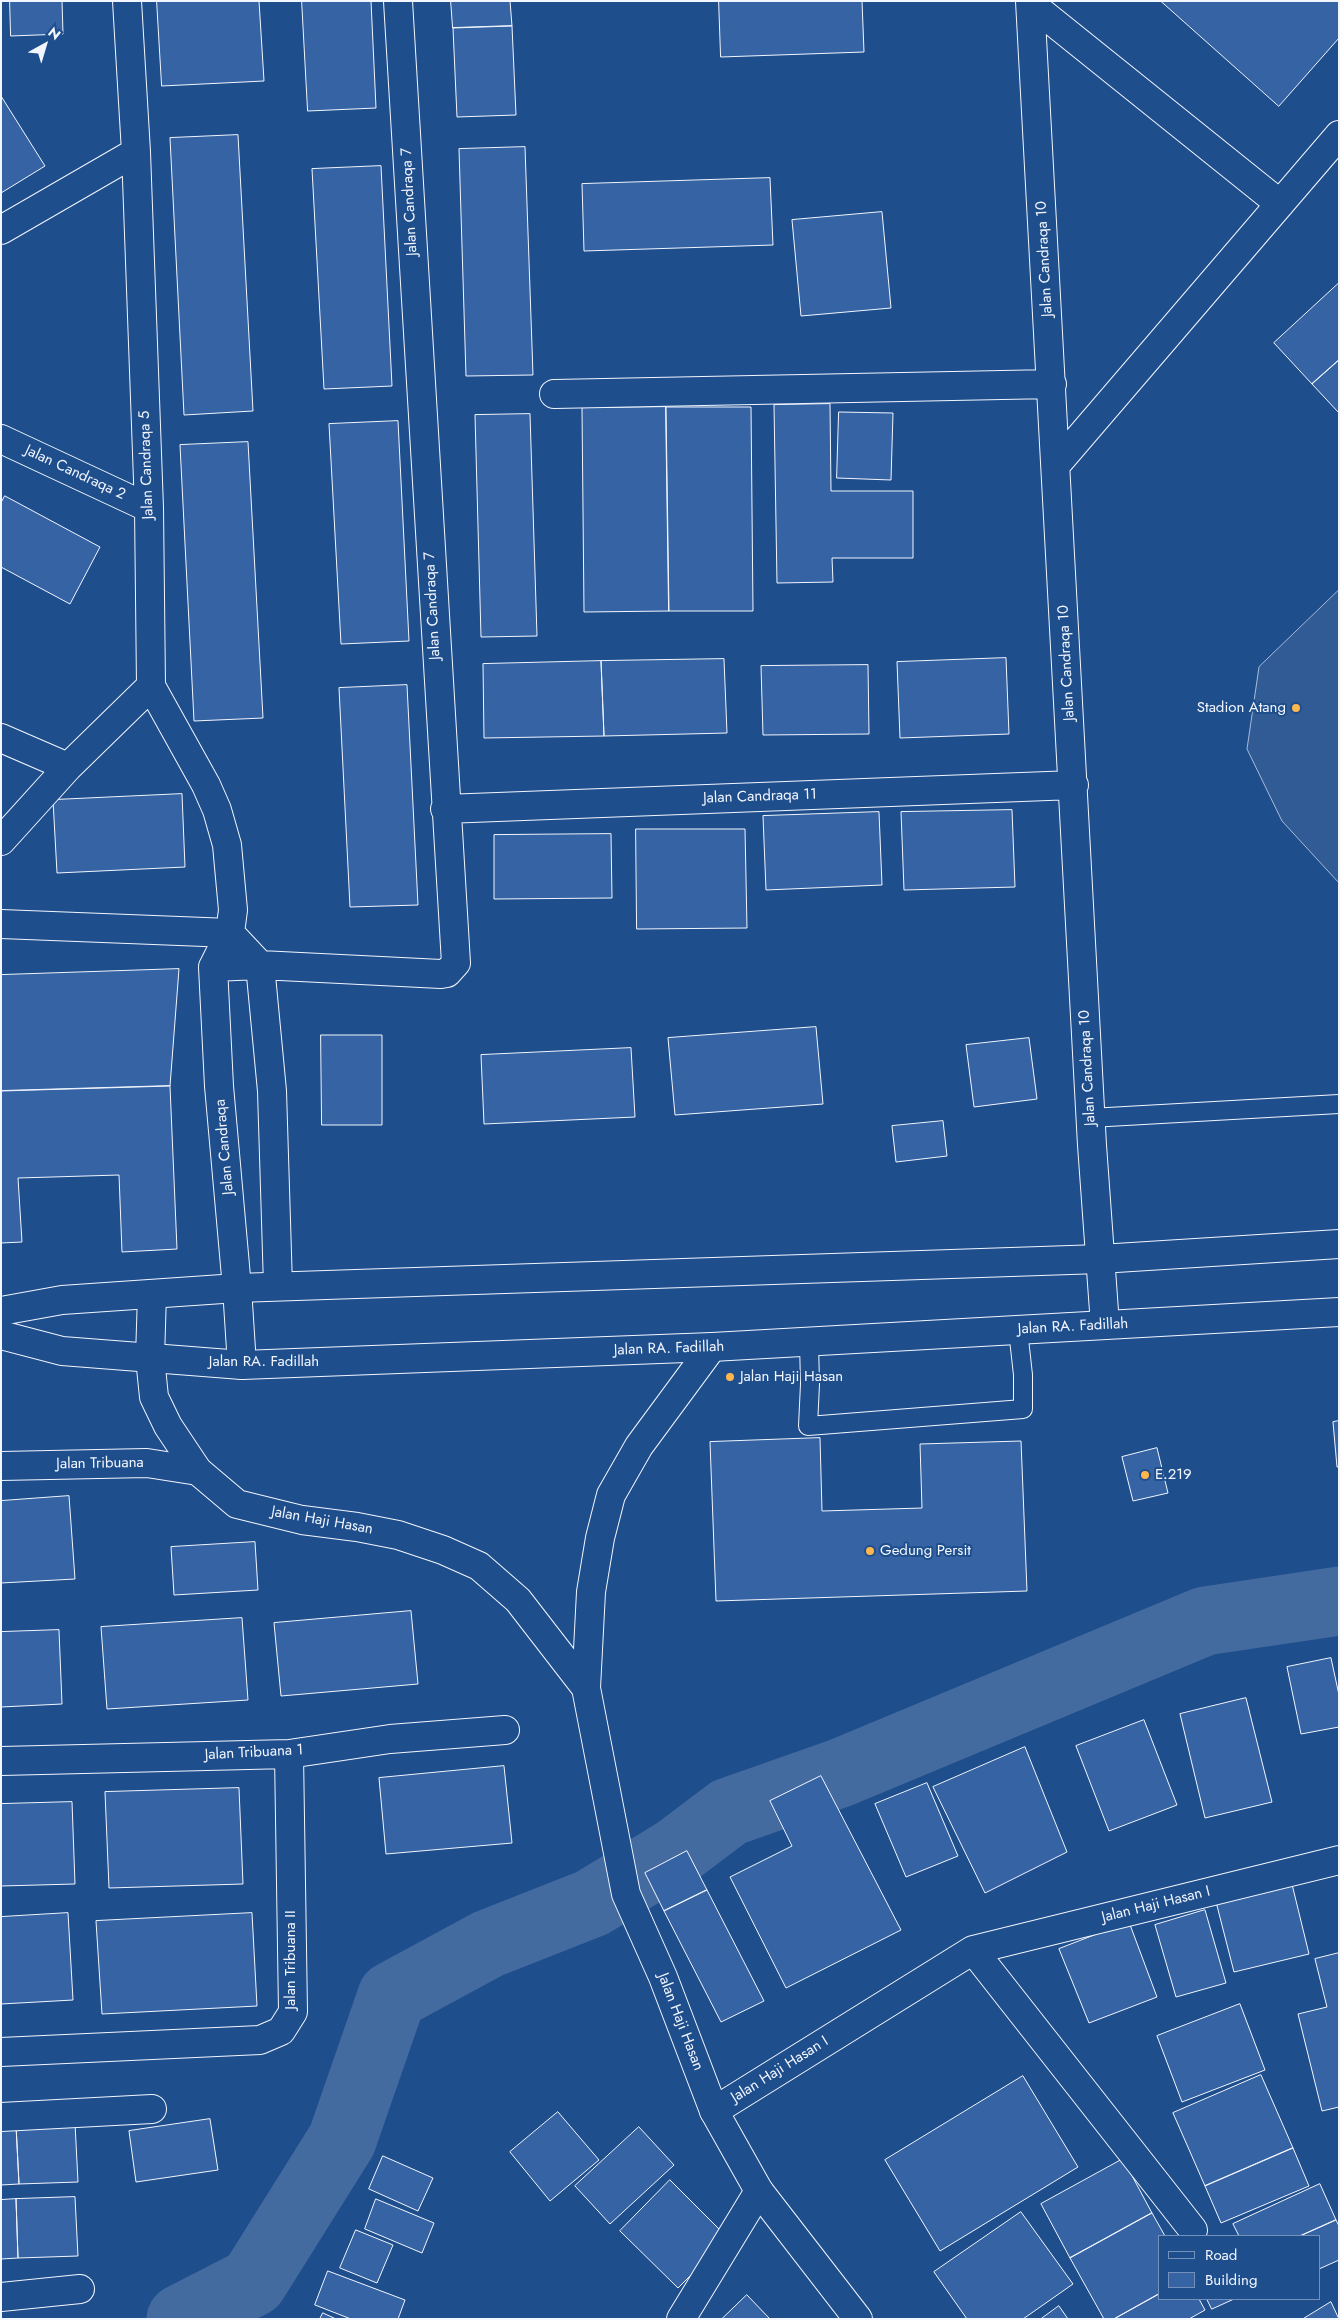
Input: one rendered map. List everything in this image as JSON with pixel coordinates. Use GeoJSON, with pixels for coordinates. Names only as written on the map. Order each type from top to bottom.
{"type":"FeatureCollection","features":[{"type":"Feature","properties":{"kind":"street","name":"Jalan Candraqa 5"},"geometry":{"type":"LineString","coordinates":[[127,1],[136,152],[149,508],[151,686],[180,735],[217,810],[227,845],[232,922]]}},
{"type":"Feature","properties":{"kind":"street","name":"Jalan Candraqa 7"},"geometry":{"type":"LineString","coordinates":[[213,967],[260,965],[441,974],[450,971],[456,963],[456,940],[445,809],[398,1]]}},
{"type":"Feature","properties":{"kind":"street"},"geometry":{"type":"LineString","coordinates":[[1031,3],[1280,204]]}},
{"type":"Feature","properties":{"kind":"street","name":"Jalan Candraqa 10"},"geometry":{"type":"LineString","coordinates":[[1031,3],[1074,785],[1090,1118],[1105,1325]]}},
{"type":"Feature","properties":{"kind":"street"},"geometry":{"type":"LineString","coordinates":[[1056,465],[1339,135]]}},
{"type":"Feature","properties":{"kind":"street"},"geometry":{"type":"LineString","coordinates":[[1,230],[136,152]]}},
{"type":"Feature","properties":{"kind":"street"},"geometry":{"type":"LineString","coordinates":[[554,394],[1052,384]]}},
{"type":"Feature","properties":{"kind":"street","name":"Jalan Candraqa 2"},"geometry":{"type":"LineString","coordinates":[[1,439],[149,508]]}},
{"type":"Feature","properties":{"kind":"street"},"geometry":{"type":"LineString","coordinates":[[1,840],[68,767],[151,686]]}},
{"type":"Feature","properties":{"kind":"street"},"geometry":{"type":"LineString","coordinates":[[1,738],[68,767]]}},
{"type":"Feature","properties":{"kind":"street","name":"Jalan Candraqa 11"},"geometry":{"type":"LineString","coordinates":[[445,809],[1074,785]]}},
{"type":"Feature","properties":{"kind":"street"},"geometry":{"type":"LineString","coordinates":[[1,924],[232,922],[260,965],[272,1091],[278,1286]]}},
{"type":"Feature","properties":{"kind":"street","name":"Jalan Candraqa"},"geometry":{"type":"LineString","coordinates":[[232,922],[213,967],[219,1086],[238,1288],[242,1365]]}},
{"type":"Feature","properties":{"kind":"street"},"geometry":{"type":"LineString","coordinates":[[1,1312],[62,1300],[238,1288],[1100,1259],[1339,1244]]}},
{"type":"Feature","properties":{"kind":"street","name":"Jalan Haji Hasan"},"geometry":{"type":"LineString","coordinates":[[152,1294],[150,1358],[154,1397],[168,1426],[198,1471],[237,1504],[302,1520],[357,1526],[398,1535],[443,1550],[479,1566],[518,1600],[586,1688]]}},
{"type":"Feature","properties":{"kind":"street","name":"Jalan RA. Fadillah"},"geometry":{"type":"LineString","coordinates":[[1,1335],[62,1351],[242,1365],[712,1347],[1339,1312]]}},
{"type":"Feature","properties":{"kind":"street","name":"Jalan Haji Hasan"},"geometry":{"type":"LineString","coordinates":[[712,1347],[639,1446],[612,1495],[600,1538],[591,1592],[586,1688],[616,1852],[626,1894],[663,1977],[714,2111],[759,2191],[858,2319]]}},
{"type":"Feature","properties":{"kind":"street","name":"Jalan Tribuana"},"geometry":{"type":"LineString","coordinates":[[1,1466],[147,1463],[198,1471]]}},
{"type":"Feature","properties":{"kind":"street","name":"Jalan Tribuana 1"},"geometry":{"type":"LineString","coordinates":[[1,1761],[289,1754],[390,1739],[505,1730]]}},
{"type":"Feature","properties":{"kind":"street","name":"Jalan Tribuana II"},"geometry":{"type":"LineString","coordinates":[[1,2052],[260,2040],[281,2031],[293,2012],[289,1754]]}},
{"type":"Feature","properties":{"kind":"street","name":"Jalan Haji Hasan I"},"geometry":{"type":"LineString","coordinates":[[714,2111],[973,1950],[1339,1860]]}},
{"type":"Feature","properties":{"kind":"street"},"geometry":{"type":"LineString","coordinates":[[973,1950],[1193,2230]]}},
{"type":"Feature","properties":{"kind":"street"},"geometry":{"type":"LineString","coordinates":[[1,2117],[152,2108]]}},
{"type":"Feature","properties":{"kind":"street"},"geometry":{"type":"LineString","coordinates":[[681,2319],[759,2191]]}},
{"type":"Feature","properties":{"kind":"street"},"geometry":{"type":"LineString","coordinates":[[1,2297],[80,2290]]}},
{"type":"Feature","properties":{"kind":"lane"},"geometry":{"type":"LineString","coordinates":[[1090,1118],[1339,1104]]}},
{"type":"Feature","properties":{"kind":"lane"},"geometry":{"type":"LineString","coordinates":[[809,1342],[808,1426],[1023,1409],[1023,1375],[1018,1330]]}},
{"type":"Feature","properties":{"kind":"shaded area","name":"Stadion Atang"},"geometry":{"type":"Polygon","coordinates":[[[1339,590],[1339,883],[1282,821],[1247,749],[1259,667],[1339,590]]]}},
{"type":"Feature","properties":{"kind":"building"},"geometry":{"type":"Polygon","coordinates":[[[10,1],[62,1],[63,34],[11,36],[10,1]]]}},
{"type":"Feature","properties":{"kind":"building"},"geometry":{"type":"Polygon","coordinates":[[[157,1],[259,1],[264,81],[162,86],[157,1]]]}},
{"type":"Feature","properties":{"kind":"building"},"geometry":{"type":"Polygon","coordinates":[[[302,1],[371,1],[376,108],[308,111],[302,1]]]}},
{"type":"Feature","properties":{"kind":"building"},"geometry":{"type":"Polygon","coordinates":[[[451,1],[510,1],[512,26],[453,28],[451,1]]]}},
{"type":"Feature","properties":{"kind":"building"},"geometry":{"type":"Polygon","coordinates":[[[719,1],[862,1],[864,52],[721,57],[719,1]]]}},
{"type":"Feature","properties":{"kind":"building"},"geometry":{"type":"Polygon","coordinates":[[[1161,1],[1339,1],[1339,38],[1279,106],[1161,1]]]}},
{"type":"Feature","properties":{"kind":"building"},"geometry":{"type":"Polygon","coordinates":[[[512,26],[516,115],[457,117],[453,28],[512,26]]]}},
{"type":"Feature","properties":{"kind":"building"},"geometry":{"type":"Polygon","coordinates":[[[1,96],[45,166],[1,193],[1,96]]]}},
{"type":"Feature","properties":{"kind":"building"},"geometry":{"type":"Polygon","coordinates":[[[238,135],[253,411],[184,415],[170,138],[238,135]]]}},
{"type":"Feature","properties":{"kind":"building"},"geometry":{"type":"Polygon","coordinates":[[[525,147],[533,375],[466,376],[459,149],[525,147]]]}},
{"type":"Feature","properties":{"kind":"building"},"geometry":{"type":"Polygon","coordinates":[[[381,166],[392,386],[324,389],[312,169],[381,166]]]}},
{"type":"Feature","properties":{"kind":"building"},"geometry":{"type":"Polygon","coordinates":[[[770,178],[773,245],[584,251],[582,184],[770,178]]]}},
{"type":"Feature","properties":{"kind":"building"},"geometry":{"type":"Polygon","coordinates":[[[882,212],[891,308],[801,316],[792,220],[882,212]]]}},
{"type":"Feature","properties":{"kind":"building"},"geometry":{"type":"Polygon","coordinates":[[[1339,283],[1339,360],[1312,384],[1274,343],[1339,283]]]}},
{"type":"Feature","properties":{"kind":"building"},"geometry":{"type":"Polygon","coordinates":[[[1339,360],[1339,413],[1312,384],[1339,360]]]}},
{"type":"Feature","properties":{"kind":"building"},"geometry":{"type":"Polygon","coordinates":[[[830,404],[831,491],[913,491],[913,558],[832,558],[833,582],[777,583],[774,405],[830,404]]]}},
{"type":"Feature","properties":{"kind":"building"},"geometry":{"type":"Polygon","coordinates":[[[666,407],[669,611],[584,612],[582,408],[666,407]]]}},
{"type":"Feature","properties":{"kind":"building"},"geometry":{"type":"Polygon","coordinates":[[[666,407],[751,407],[753,611],[669,611],[666,407]]]}},
{"type":"Feature","properties":{"kind":"building"},"geometry":{"type":"Polygon","coordinates":[[[839,412],[893,413],[891,480],[837,478],[839,412]]]}},
{"type":"Feature","properties":{"kind":"building"},"geometry":{"type":"Polygon","coordinates":[[[530,414],[537,636],[481,637],[475,415],[530,414]]]}},
{"type":"Feature","properties":{"kind":"building"},"geometry":{"type":"Polygon","coordinates":[[[398,421],[409,641],[341,644],[329,424],[398,421]]]}},
{"type":"Feature","properties":{"kind":"building"},"geometry":{"type":"Polygon","coordinates":[[[248,442],[263,718],[194,721],[180,445],[248,442]]]}},
{"type":"Feature","properties":{"kind":"building"},"geometry":{"type":"Polygon","coordinates":[[[5,496],[100,547],[70,604],[1,567],[1,503],[5,496]]]}},
{"type":"Feature","properties":{"kind":"building"},"geometry":{"type":"Polygon","coordinates":[[[1006,658],[1009,734],[900,738],[897,662],[1006,658]]]}},
{"type":"Feature","properties":{"kind":"building"},"geometry":{"type":"Polygon","coordinates":[[[724,659],[727,733],[604,736],[601,661],[724,659]]]}},
{"type":"Feature","properties":{"kind":"building"},"geometry":{"type":"Polygon","coordinates":[[[601,661],[604,736],[484,738],[483,664],[601,661]]]}},
{"type":"Feature","properties":{"kind":"building"},"geometry":{"type":"Polygon","coordinates":[[[868,665],[869,734],[763,735],[761,666],[868,665]]]}},
{"type":"Feature","properties":{"kind":"building"},"geometry":{"type":"Polygon","coordinates":[[[407,685],[418,905],[350,907],[339,688],[407,685]]]}},
{"type":"Feature","properties":{"kind":"building"},"geometry":{"type":"Polygon","coordinates":[[[182,794],[185,867],[57,873],[53,800],[182,794]]]}},
{"type":"Feature","properties":{"kind":"building"},"geometry":{"type":"Polygon","coordinates":[[[1012,810],[1015,887],[904,890],[901,812],[1012,810]]]}},
{"type":"Feature","properties":{"kind":"building"},"geometry":{"type":"Polygon","coordinates":[[[879,812],[882,885],[766,890],[763,816],[879,812]]]}},
{"type":"Feature","properties":{"kind":"building"},"geometry":{"type":"Polygon","coordinates":[[[636,829],[745,829],[747,928],[637,929],[636,829]]]}},
{"type":"Feature","properties":{"kind":"building"},"geometry":{"type":"Polygon","coordinates":[[[611,834],[612,898],[494,899],[494,835],[611,834]]]}},
{"type":"Feature","properties":{"kind":"building"},"geometry":{"type":"Polygon","coordinates":[[[179,969],[170,1086],[1,1091],[1,975],[179,969]]]}},
{"type":"Feature","properties":{"kind":"building"},"geometry":{"type":"Polygon","coordinates":[[[816,1027],[823,1104],[675,1115],[668,1038],[816,1027]]]}},
{"type":"Feature","properties":{"kind":"building"},"geometry":{"type":"Polygon","coordinates":[[[321,1035],[382,1035],[382,1125],[322,1125],[321,1035]]]}},
{"type":"Feature","properties":{"kind":"building"},"geometry":{"type":"Polygon","coordinates":[[[1029,1038],[1037,1099],[974,1107],[966,1045],[1029,1038]]]}},
{"type":"Feature","properties":{"kind":"building"},"geometry":{"type":"Polygon","coordinates":[[[631,1048],[635,1117],[484,1124],[481,1055],[631,1048]]]}},
{"type":"Feature","properties":{"kind":"building"},"geometry":{"type":"Polygon","coordinates":[[[170,1086],[177,1249],[122,1252],[119,1175],[18,1178],[22,1242],[1,1243],[1,1091],[170,1086]]]}},
{"type":"Feature","properties":{"kind":"building"},"geometry":{"type":"Polygon","coordinates":[[[943,1121],[947,1156],[896,1162],[892,1126],[943,1121]]]}},
{"type":"Feature","properties":{"kind":"building"},"geometry":{"type":"Polygon","coordinates":[[[1339,1421],[1339,1467],[1337,1467],[1333,1422],[1339,1421]]]}},
{"type":"Feature","properties":{"kind":"building","name":"Gedung Persit"},"geometry":{"type":"Polygon","coordinates":[[[820,1438],[822,1511],[922,1508],[920,1444],[1021,1441],[1027,1591],[716,1601],[710,1442],[820,1438]]]}},
{"type":"Feature","properties":{"kind":"building","name":"E.219"},"geometry":{"type":"Polygon","coordinates":[[[1157,1448],[1168,1493],[1133,1501],[1122,1457],[1157,1448]]]}},
{"type":"Feature","properties":{"kind":"building"},"geometry":{"type":"Polygon","coordinates":[[[69,1496],[75,1579],[1,1583],[1,1501],[69,1496]]]}},
{"type":"Feature","properties":{"kind":"building"},"geometry":{"type":"Polygon","coordinates":[[[255,1542],[258,1590],[174,1595],[171,1547],[255,1542]]]}},
{"type":"Feature","properties":{"kind":"building"},"geometry":{"type":"Polygon","coordinates":[[[411,1611],[418,1684],[281,1696],[274,1623],[411,1611]]]}},
{"type":"Feature","properties":{"kind":"building"},"geometry":{"type":"Polygon","coordinates":[[[242,1618],[248,1700],[107,1709],[101,1627],[242,1618]]]}},
{"type":"Feature","properties":{"kind":"building"},"geometry":{"type":"Polygon","coordinates":[[[59,1630],[62,1704],[1,1707],[1,1632],[59,1630]]]}},
{"type":"Feature","properties":{"kind":"building"},"geometry":{"type":"Polygon","coordinates":[[[1331,1658],[1339,1695],[1339,1727],[1301,1734],[1287,1667],[1331,1658]]]}},
{"type":"Feature","properties":{"kind":"building"},"geometry":{"type":"Polygon","coordinates":[[[1246,1698],[1272,1802],[1205,1818],[1180,1714],[1246,1698]]]}},
{"type":"Feature","properties":{"kind":"building"},"geometry":{"type":"Polygon","coordinates":[[[1144,1720],[1177,1805],[1109,1831],[1076,1746],[1144,1720]]]}},
{"type":"Feature","properties":{"kind":"building"},"geometry":{"type":"Polygon","coordinates":[[[1025,1747],[1067,1852],[985,1893],[933,1787],[1025,1747]]]}},
{"type":"Feature","properties":{"kind":"building"},"geometry":{"type":"Polygon","coordinates":[[[504,1766],[512,1843],[386,1854],[379,1778],[504,1766]]]}},
{"type":"Feature","properties":{"kind":"building"},"geometry":{"type":"Polygon","coordinates":[[[821,1776],[901,1930],[786,1988],[730,1877],[792,1846],[770,1801],[821,1776]]]}},
{"type":"Feature","properties":{"kind":"building"},"geometry":{"type":"Polygon","coordinates":[[[927,1783],[958,1856],[906,1877],[875,1804],[927,1783]]]}},
{"type":"Feature","properties":{"kind":"building"},"geometry":{"type":"Polygon","coordinates":[[[239,1788],[243,1884],[109,1888],[105,1792],[239,1788]]]}},
{"type":"Feature","properties":{"kind":"building"},"geometry":{"type":"Polygon","coordinates":[[[72,1802],[75,1884],[1,1886],[1,1804],[72,1802]]]}},
{"type":"Feature","properties":{"kind":"building"},"geometry":{"type":"Polygon","coordinates":[[[687,1851],[707,1890],[664,1911],[645,1873],[687,1851]]]}},
{"type":"Feature","properties":{"kind":"building"},"geometry":{"type":"Polygon","coordinates":[[[1290,1876],[1309,1954],[1234,1972],[1214,1894],[1290,1876]]]}},
{"type":"Feature","properties":{"kind":"building"},"geometry":{"type":"Polygon","coordinates":[[[707,1890],[764,2001],[721,2022],[664,1911],[707,1890]]]}},
{"type":"Feature","properties":{"kind":"building"},"geometry":{"type":"Polygon","coordinates":[[[1205,1910],[1226,1983],[1176,1997],[1155,1925],[1205,1910]]]}},
{"type":"Feature","properties":{"kind":"building"},"geometry":{"type":"Polygon","coordinates":[[[68,1913],[73,2000],[1,2004],[1,1917],[68,1913]]]}},
{"type":"Feature","properties":{"kind":"building"},"geometry":{"type":"Polygon","coordinates":[[[252,1913],[257,2006],[102,2014],[96,1921],[252,1913]]]}},
{"type":"Feature","properties":{"kind":"building"},"geometry":{"type":"Polygon","coordinates":[[[1129,1922],[1157,1997],[1089,2023],[1059,1949],[1129,1922]]]}},
{"type":"Feature","properties":{"kind":"building"},"geometry":{"type":"Polygon","coordinates":[[[1339,1953],[1339,2107],[1322,2111],[1298,2014],[1327,2007],[1315,1959],[1339,1953]]]}},
{"type":"Feature","properties":{"kind":"building"},"geometry":{"type":"Polygon","coordinates":[[[1240,2004],[1265,2070],[1182,2102],[1157,2036],[1240,2004]]]}},
{"type":"Feature","properties":{"kind":"building"},"geometry":{"type":"Polygon","coordinates":[[[1261,2075],[1293,2148],[1205,2186],[1173,2113],[1261,2075]]]}},
{"type":"Feature","properties":{"kind":"building"},"geometry":{"type":"Polygon","coordinates":[[[1023,2076],[1078,2167],[940,2251],[885,2160],[1023,2076]]]}},
{"type":"Feature","properties":{"kind":"building"},"geometry":{"type":"Polygon","coordinates":[[[558,2112],[599,2160],[550,2201],[510,2152],[558,2112]]]}},
{"type":"Feature","properties":{"kind":"building"},"geometry":{"type":"Polygon","coordinates":[[[210,2119],[218,2170],[136,2182],[129,2131],[210,2119]]]}},
{"type":"Feature","properties":{"kind":"building"},"geometry":{"type":"Polygon","coordinates":[[[75,2123],[78,2182],[19,2184],[16,2125],[75,2123]]]}},
{"type":"Feature","properties":{"kind":"building"},"geometry":{"type":"Polygon","coordinates":[[[16,2125],[19,2184],[1,2185],[1,2126],[16,2125]]]}},
{"type":"Feature","properties":{"kind":"building"},"geometry":{"type":"Polygon","coordinates":[[[639,2127],[674,2165],[610,2224],[575,2186],[639,2127]]]}},
{"type":"Feature","properties":{"kind":"building"},"geometry":{"type":"Polygon","coordinates":[[[1293,2148],[1309,2186],[1221,2223],[1205,2186],[1293,2148]]]}},
{"type":"Feature","properties":{"kind":"building"},"geometry":{"type":"Polygon","coordinates":[[[383,2156],[433,2178],[418,2211],[369,2189],[383,2156]]]}},
{"type":"Feature","properties":{"kind":"building"},"geometry":{"type":"Polygon","coordinates":[[[1123,2159],[1152,2213],[1070,2258],[1041,2204],[1123,2159]]]}},
{"type":"Feature","properties":{"kind":"building"},"geometry":{"type":"Polygon","coordinates":[[[670,2180],[728,2238],[678,2288],[620,2231],[670,2180]]]}},
{"type":"Feature","properties":{"kind":"building"},"geometry":{"type":"Polygon","coordinates":[[[1320,2184],[1336,2220],[1302,2235],[1238,2235],[1233,2224],[1320,2184]]]}},
{"type":"Feature","properties":{"kind":"building"},"geometry":{"type":"Polygon","coordinates":[[[75,2197],[78,2256],[18,2258],[16,2199],[75,2197]]]}},
{"type":"Feature","properties":{"kind":"building"},"geometry":{"type":"Polygon","coordinates":[[[16,2199],[18,2258],[1,2259],[1,2200],[16,2199]]]}},
{"type":"Feature","properties":{"kind":"building"},"geometry":{"type":"Polygon","coordinates":[[[376,2199],[434,2223],[422,2253],[365,2229],[376,2199]]]}},
{"type":"Feature","properties":{"kind":"building"},"geometry":{"type":"Polygon","coordinates":[[[1021,2212],[1073,2284],[1023,2319],[967,2319],[934,2272],[1021,2212]]]}},
{"type":"Feature","properties":{"kind":"building"},"geometry":{"type":"Polygon","coordinates":[[[1152,2213],[1164,2235],[1158,2235],[1158,2295],[1114,2319],[1104,2319],[1070,2258],[1152,2213]]]}},
{"type":"Feature","properties":{"kind":"building"},"geometry":{"type":"Polygon","coordinates":[[[1336,2220],[1339,2226],[1339,2260],[1320,2269],[1320,2235],[1302,2235],[1336,2220]]]}},
{"type":"Feature","properties":{"kind":"building"},"geometry":{"type":"Polygon","coordinates":[[[356,2230],[393,2245],[377,2283],[340,2268],[356,2230]]]}},
{"type":"Feature","properties":{"kind":"building"},"geometry":{"type":"Polygon","coordinates":[[[328,2271],[405,2300],[398,2319],[351,2319],[315,2305],[328,2271]]]}},
{"type":"Feature","properties":{"kind":"building"},"geometry":{"type":"Polygon","coordinates":[[[747,2295],[770,2319],[722,2319],[747,2295]]]}},
{"type":"Feature","properties":{"kind":"building"},"geometry":{"type":"Polygon","coordinates":[[[1158,2295],[1158,2300],[1200,2300],[1205,2310],[1189,2319],[1114,2319],[1158,2295]]]}},
{"type":"Feature","properties":{"kind":"building"},"geometry":{"type":"Polygon","coordinates":[[[1208,2300],[1232,2300],[1212,2309],[1208,2300]]]}},
{"type":"Feature","properties":{"kind":"building"},"geometry":{"type":"Polygon","coordinates":[[[1331,2302],[1339,2319],[1303,2319],[1331,2302]]]}},
{"type":"Feature","properties":{"kind":"building"},"geometry":{"type":"Polygon","coordinates":[[[1059,2306],[1068,2319],[1041,2319],[1059,2306]]]}},
{"type":"Feature","properties":{"kind":"building"},"geometry":{"type":"Polygon","coordinates":[[[323,2313],[336,2319],[320,2319],[323,2313]]]}},
{"type":"Feature","properties":{"kind":"waterway"},"geometry":{"type":"LineString","coordinates":[[181,2319],[253,2282],[342,2140],[392,1996],[488,1944],[592,1903],[676,1852],[729,1812],[840,1773],[1205,1621],[1339,1601]]}},
{"type":"Feature","properties":{"kind":"place","name":"Stadion Atang"},"geometry":{"type":"Point","coordinates":[1296,708]}},
{"type":"Feature","properties":{"kind":"place","name":"Jalan Haji Hasan"},"geometry":{"type":"Point","coordinates":[730,1377]}},
{"type":"Feature","properties":{"kind":"place","name":"E.219"},"geometry":{"type":"Point","coordinates":[1145,1475]}},
{"type":"Feature","properties":{"kind":"place","name":"Gedung Persit"},"geometry":{"type":"Point","coordinates":[870,1551]}}]}
